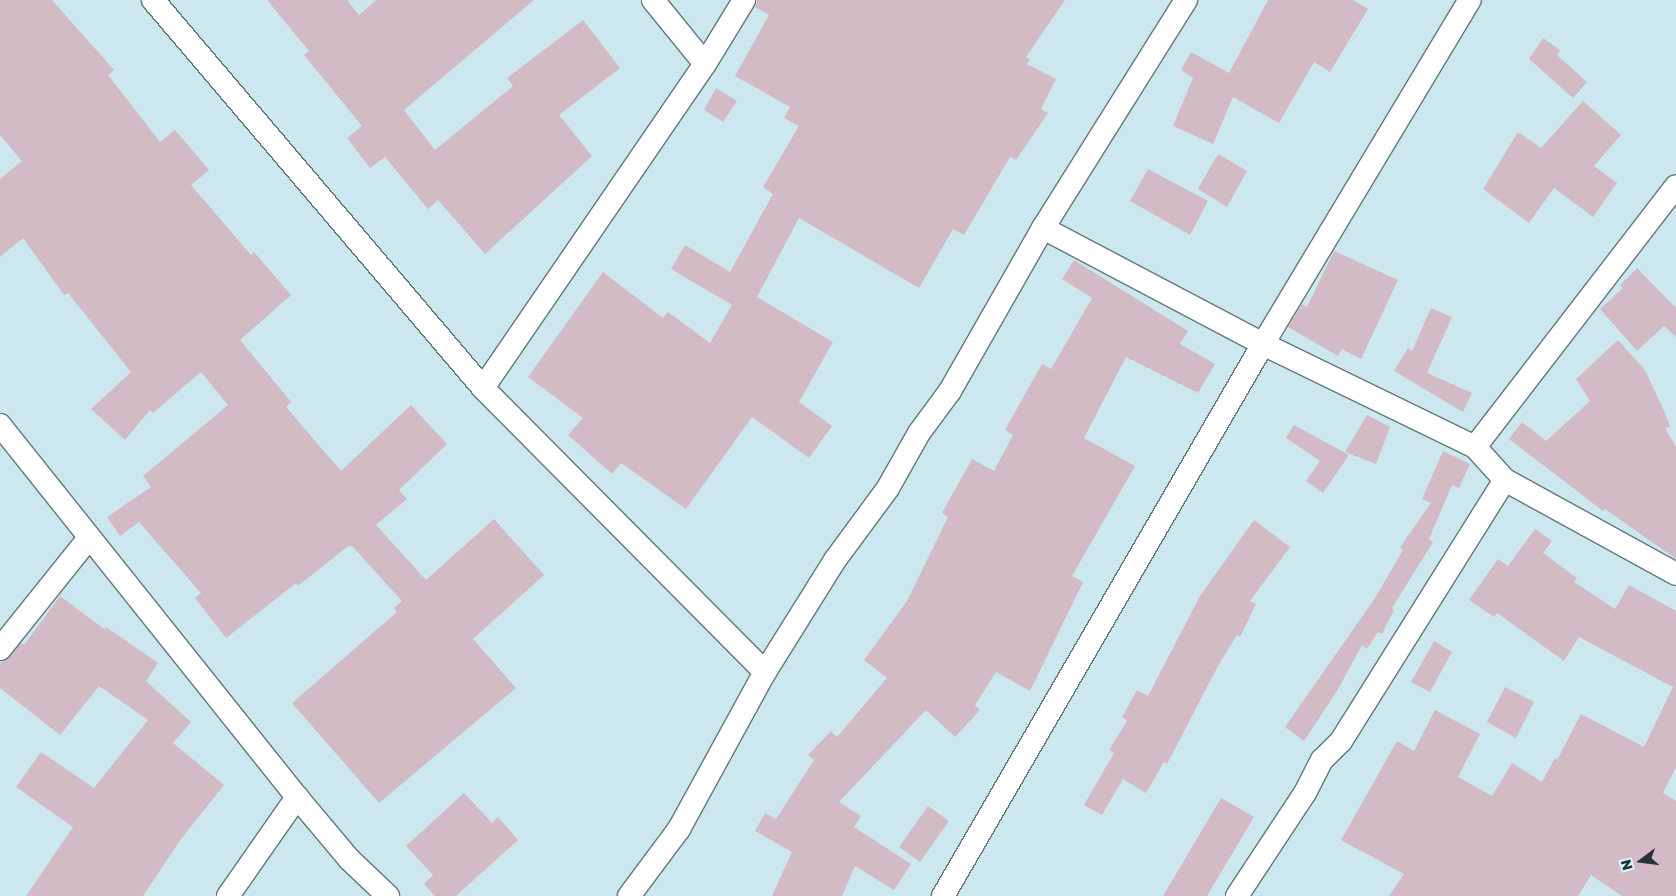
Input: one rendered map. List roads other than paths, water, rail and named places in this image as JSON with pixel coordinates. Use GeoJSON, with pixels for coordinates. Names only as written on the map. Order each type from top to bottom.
{"type":"FeatureCollection","features":[{"type":"Feature","properties":{"kind":"street"},"geometry":{"type":"LineString","coordinates":[[153,0],[484,388],[766,672]]}},
{"type":"Feature","properties":{"kind":"street"},"geometry":{"type":"LineString","coordinates":[[653,0],[706,64]]}},
{"type":"Feature","properties":{"kind":"street"},"geometry":{"type":"LineString","coordinates":[[484,388],[706,64],[744,0]]}},
{"type":"Feature","properties":{"kind":"street"},"geometry":{"type":"LineString","coordinates":[[629,896],[679,829],[766,672],[835,560],[888,488],[919,433],[950,391],[1043,228],[1186,0]]}},
{"type":"Feature","properties":{"kind":"street"},"geometry":{"type":"LineString","coordinates":[[943,896],[1263,344],[1470,0]]}},
{"type":"Feature","properties":{"kind":"street"},"geometry":{"type":"LineString","coordinates":[[1475,448],[1676,186]]}},
{"type":"Feature","properties":{"kind":"street"},"geometry":{"type":"LineString","coordinates":[[1043,228],[1263,344],[1475,448],[1505,480],[1676,574]]}},
{"type":"Feature","properties":{"kind":"street"},"geometry":{"type":"LineString","coordinates":[[0,425],[297,796],[349,858],[388,896]]}},
{"type":"Feature","properties":{"kind":"street"},"geometry":{"type":"LineString","coordinates":[[1237,896],[1305,793],[1322,760],[1341,741],[1505,480]]}},
{"type":"Feature","properties":{"kind":"street"},"geometry":{"type":"LineString","coordinates":[[0,649],[90,538]]}},
{"type":"Feature","properties":{"kind":"street"},"geometry":{"type":"LineString","coordinates":[[228,896],[297,796]]}}]}
